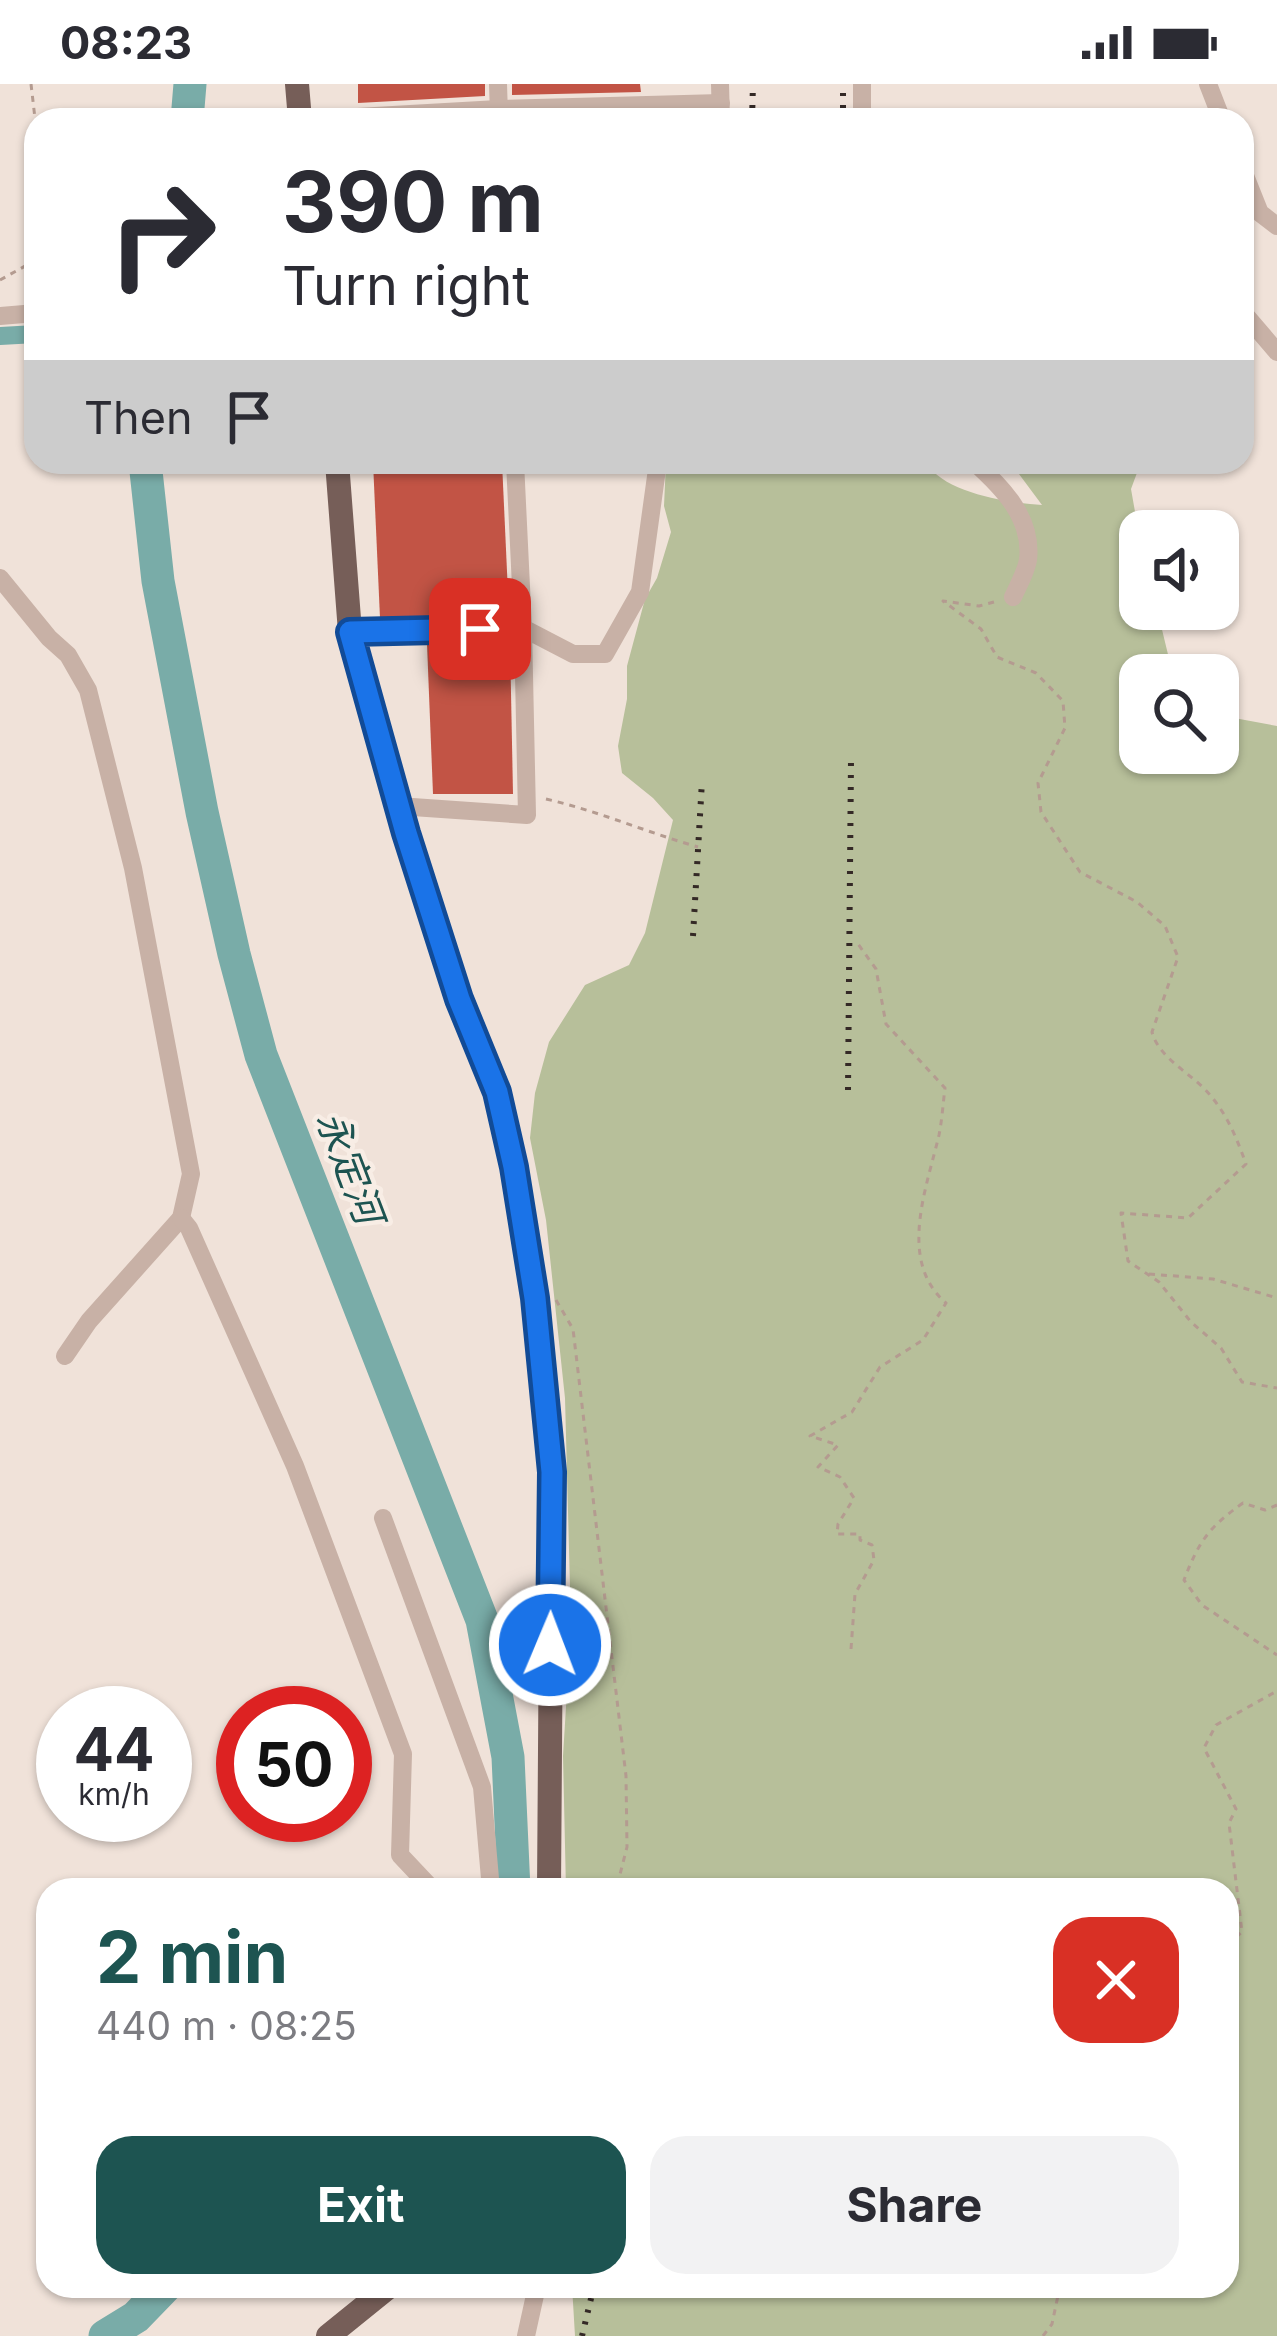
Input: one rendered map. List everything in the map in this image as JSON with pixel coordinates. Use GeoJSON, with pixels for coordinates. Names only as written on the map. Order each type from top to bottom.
{"type":"FeatureCollection","features":[{"type":"Feature","properties":{"kind":"main road"},"geometry":{"type":"LineString","coordinates":[[338,474],[350,632],[459,999],[497,1092],[535,1298],[552,1472],[549,1878]]}},
{"type":"Feature","properties":{"kind":"main road"},"geometry":{"type":"LineString","coordinates":[[328,2336],[375,2298]]}},
{"type":"Feature","properties":{"kind":"street"},"geometry":{"type":"LineString","coordinates":[[610,108],[721,102]]}},
{"type":"Feature","properties":{"kind":"street"},"geometry":{"type":"LineString","coordinates":[[1254,198],[1260,213],[1277,226]]}},
{"type":"Feature","properties":{"kind":"street"},"geometry":{"type":"LineString","coordinates":[[1254,325],[1277,352]]}},
{"type":"Feature","properties":{"kind":"street"},"geometry":{"type":"LineString","coordinates":[[398,806],[527,815],[516,474]]}},
{"type":"Feature","properties":{"kind":"street"},"geometry":{"type":"LineString","coordinates":[[350,632],[523,628],[572,654],[605,654],[640,592],[656,474]]}},
{"type":"Feature","properties":{"kind":"street"},"geometry":{"type":"LineString","coordinates":[[987,474],[1019,513],[1028,560],[1013,597]]}},
{"type":"Feature","properties":{"kind":"street"},"geometry":{"type":"LineString","coordinates":[[0,578],[68,656],[88,690],[133,868],[191,1174],[181,1218],[88,1321],[65,1356]]}},
{"type":"Feature","properties":{"kind":"street"},"geometry":{"type":"LineString","coordinates":[[181,1218],[295,1466],[404,1754],[400,1856],[421,1878]]}},
{"type":"Feature","properties":{"kind":"street"},"geometry":{"type":"LineString","coordinates":[[383,1517],[482,1787],[490,1878]]}},
{"type":"Feature","properties":{"kind":"street"},"geometry":{"type":"LineString","coordinates":[[526,2336],[534,2298]]}},
{"type":"Feature","properties":{"kind":"path"},"geometry":{"type":"LineString","coordinates":[[1013,597],[979,606],[943,601],[981,629],[997,657],[1036,673],[1063,700],[1065,728],[1038,783],[1041,812],[1079,872],[1137,902],[1165,926],[1178,957],[1152,1032],[1155,1045],[1210,1094],[1233,1129],[1246,1164],[1188,1218],[1121,1213],[1128,1261],[1148,1274],[1221,1348],[1242,1382],[1277,1388]]}},
{"type":"Feature","properties":{"kind":"path"},"geometry":{"type":"LineString","coordinates":[[527,794],[601,811],[644,831],[698,847]]}},
{"type":"Feature","properties":{"kind":"path"},"geometry":{"type":"LineString","coordinates":[[850,1649],[855,1594],[874,1560],[872,1545],[860,1540],[860,1534],[837,1534],[854,1498],[840,1477],[818,1467],[838,1445],[810,1436],[852,1412],[880,1367],[923,1340],[946,1303],[929,1289],[920,1238],[920,1204],[940,1133],[945,1088],[886,1024],[876,969],[858,944]]}},
{"type":"Feature","properties":{"kind":"path"},"geometry":{"type":"LineString","coordinates":[[1148,1274],[1213,1279],[1277,1298]]}},
{"type":"Feature","properties":{"kind":"path"},"geometry":{"type":"LineString","coordinates":[[554,1296],[573,1329],[587,1467],[600,1534],[626,1776],[627,1847],[619,1878]]}},
{"type":"Feature","properties":{"kind":"path"},"geometry":{"type":"LineString","coordinates":[[1277,1505],[1265,1510],[1243,1502],[1219,1520],[1198,1543],[1184,1580],[1202,1605],[1277,1655]]}},
{"type":"Feature","properties":{"kind":"path"},"geometry":{"type":"LineString","coordinates":[[1235,1878],[1228,1823],[1236,1809],[1204,1748],[1216,1725],[1277,1691]]}},
{"type":"Feature","properties":{"kind":"path"},"geometry":{"type":"LineString","coordinates":[[1043,2336],[1052,2324],[1057,2298]]}},
{"type":"Feature","properties":{"kind":"green space"},"geometry":{"type":"Polygon","coordinates":[[[665,474],[936,474],[961,489],[995,499],[1042,505],[1019,474],[1137,474],[1131,489],[1135,510],[1119,510],[1119,630],[1162,630],[1168,654],[1119,654],[1119,774],[1239,774],[1239,719],[1277,726],[1277,2336],[575,2336],[573,2298],[1239,2298],[1239,1878],[566,1878],[563,1756],[571,1625],[565,1398],[546,1220],[530,1138],[535,1093],[549,1042],[585,985],[629,965],[645,933],[673,820],[622,773],[618,746],[627,699],[627,666],[645,599],[671,532],[664,506],[665,474]]]}},
{"type":"Feature","properties":{"kind":"building"},"geometry":{"type":"Polygon","coordinates":[[[358,84],[485,84],[485,96],[358,103],[358,84]]]}},
{"type":"Feature","properties":{"kind":"building"},"geometry":{"type":"Polygon","coordinates":[[[512,84],[640,84],[641,92],[512,95],[512,84]]]}},
{"type":"Feature","properties":{"kind":"building"},"geometry":{"type":"Polygon","coordinates":[[[374,474],[503,474],[509,615],[380,618],[374,474]]]}},
{"type":"Feature","properties":{"kind":"building"},"geometry":{"type":"Polygon","coordinates":[[[510,642],[513,794],[433,794],[427,644],[510,642]]]}},
{"type":"Feature","properties":{"kind":"waterway","name":"永定河"},"geometry":{"type":"LineString","coordinates":[[188,108],[190,84]]}},
{"type":"Feature","properties":{"kind":"waterway"},"geometry":{"type":"LineString","coordinates":[[0,336],[24,335]]}},
{"type":"Feature","properties":{"kind":"waterway","name":"永定河"},"geometry":{"type":"LineString","coordinates":[[146,474],[158,581],[234,954],[261,1055],[482,1620],[508,1757],[513,1878]]}},
{"type":"Feature","properties":{"kind":"waterway","name":"永定河"},"geometry":{"type":"LineString","coordinates":[[105,2336],[136,2317],[154,2298]]}},
{"type":"Feature","properties":{"kind":"railway"},"geometry":{"type":"LineString","coordinates":[[752,108],[753,84]]}},
{"type":"Feature","properties":{"kind":"railway"},"geometry":{"type":"LineString","coordinates":[[843,84],[843,108]]}},
{"type":"Feature","properties":{"kind":"railway"},"geometry":{"type":"LineString","coordinates":[[848,1090],[851,760]]}},
{"type":"Feature","properties":{"kind":"railway"},"geometry":{"type":"LineString","coordinates":[[693,936],[702,781]]}},
{"type":"Feature","properties":{"kind":"railway"},"geometry":{"type":"LineString","coordinates":[[582,2336],[591,2298]]}},
{"type":"Feature","properties":{"kind":"route"},"geometry":{"type":"LineString","coordinates":[[480,629],[350,632],[459,999],[497,1092],[514,1167],[535,1298],[552,1472],[550,1645]]}}]}
